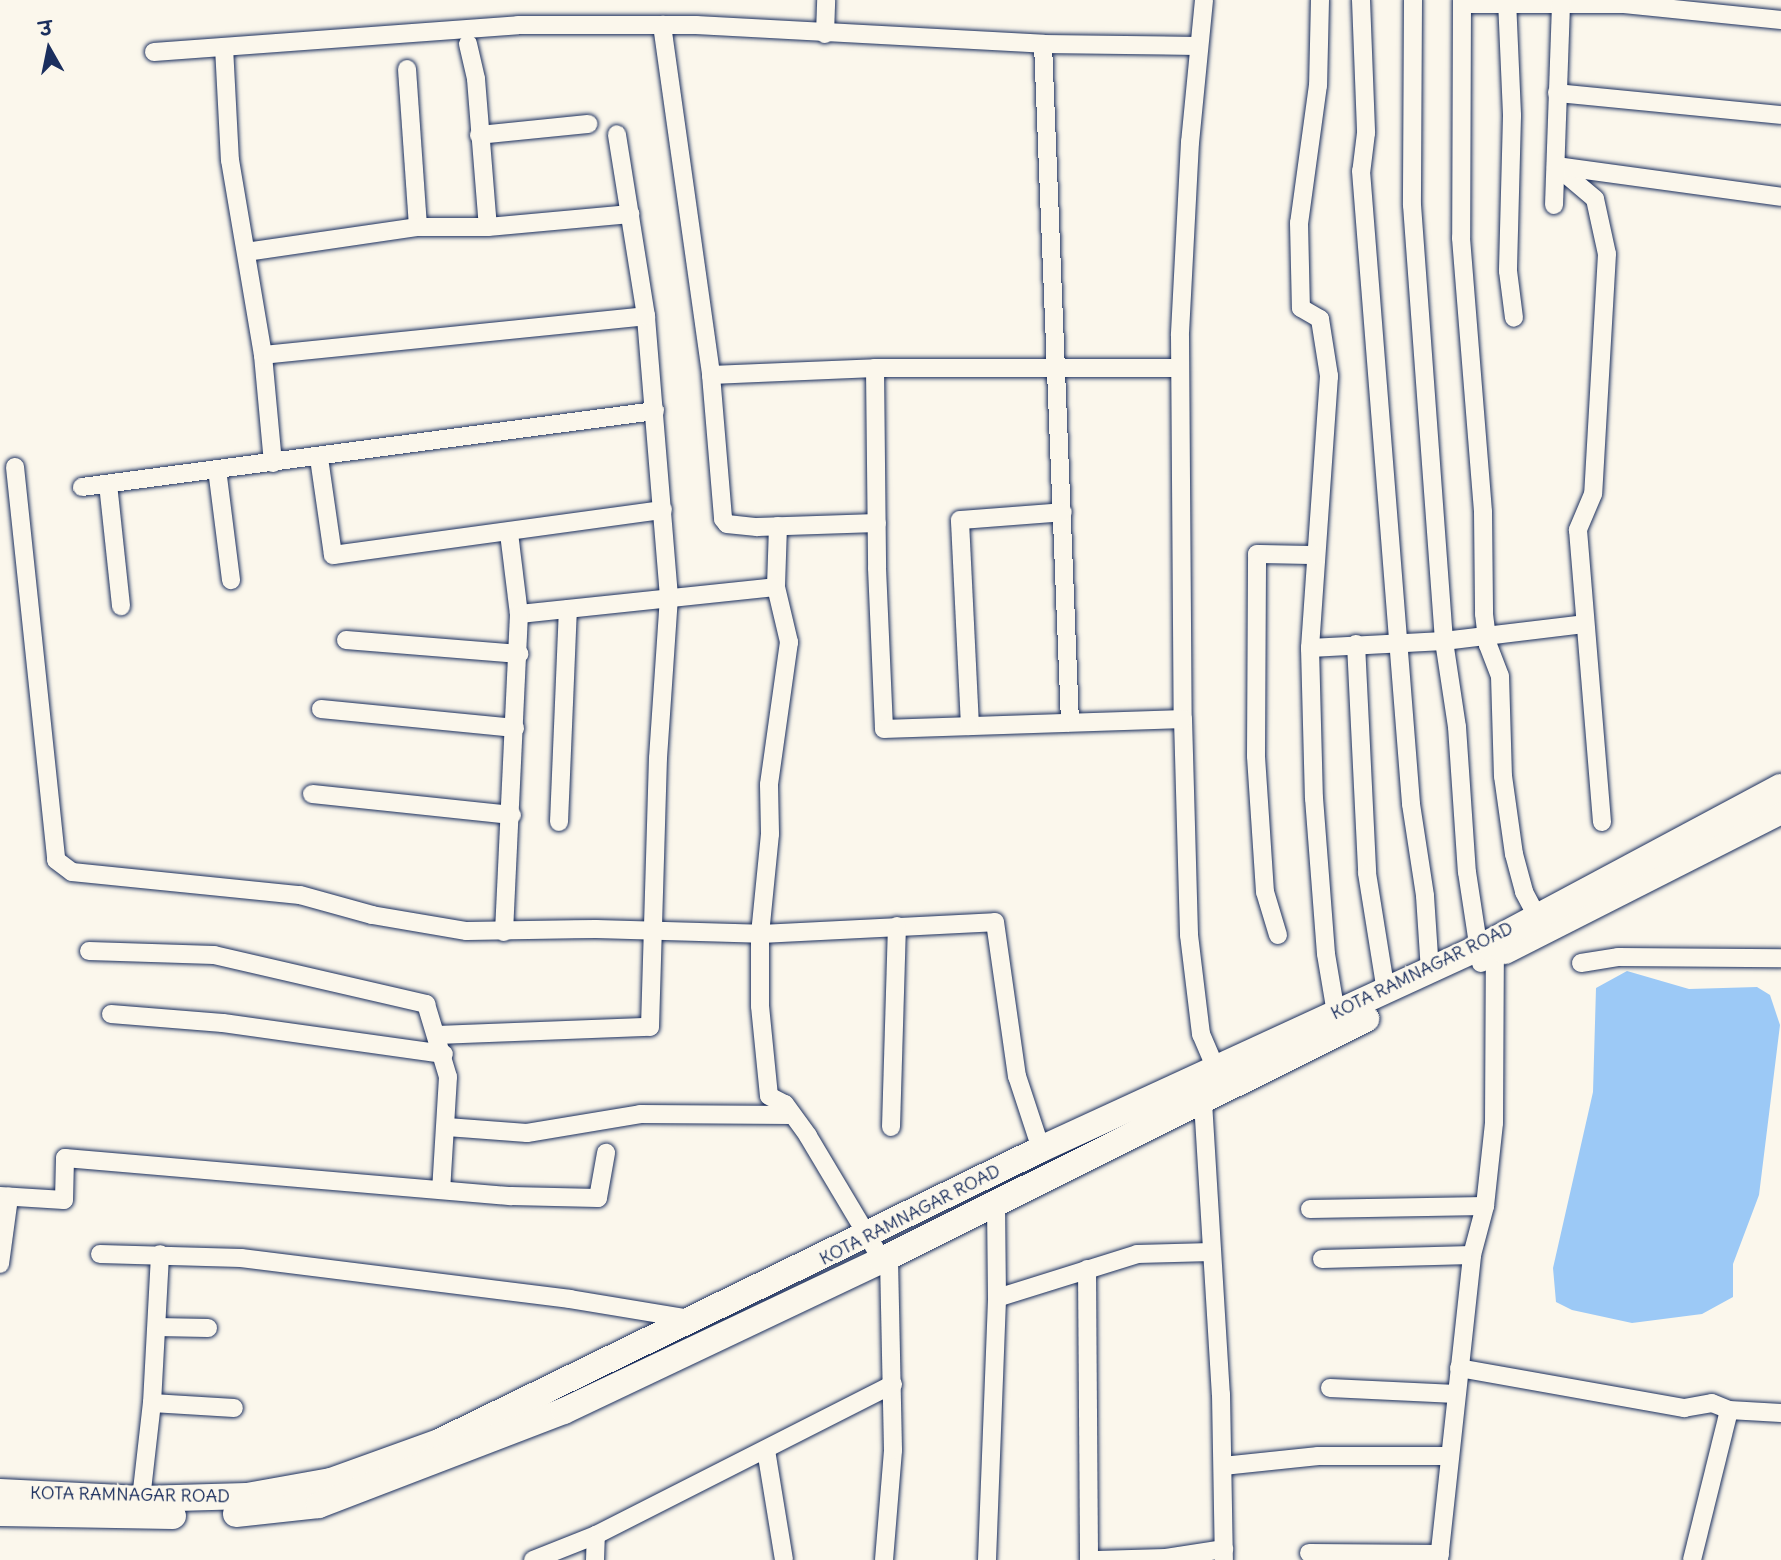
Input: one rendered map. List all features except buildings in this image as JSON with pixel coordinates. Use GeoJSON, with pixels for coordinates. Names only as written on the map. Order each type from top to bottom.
{"type":"FeatureCollection","features":[{"type":"Feature","properties":{"kind":"street"},"geometry":{"type":"LineString","coordinates":[[824,34],[826,0]]}},
{"type":"Feature","properties":{"kind":"street"},"geometry":{"type":"LineString","coordinates":[[1097,1560],[1224,1555],[1223,1466],[1212,1252],[1214,1087],[1201,1034],[1189,935],[1183,719],[1180,368],[1197,46],[1204,0]]}},
{"type":"Feature","properties":{"kind":"street"},"geometry":{"type":"LineString","coordinates":[[1320,0],[1318,85],[1299,223],[1301,308],[1320,319],[1329,376],[1314,555],[1310,648],[1315,811],[1326,954],[1336,1013]]}},
{"type":"Feature","properties":{"kind":"street"},"geometry":{"type":"LineString","coordinates":[[1361,0],[1366,133],[1361,171],[1411,804],[1425,896],[1430,971]]}},
{"type":"Feature","properties":{"kind":"street"},"geometry":{"type":"LineString","coordinates":[[1310,1553],[1440,1557],[1455,1394],[1472,1255],[1485,1206],[1495,1098],[1485,956],[1466,872],[1457,727],[1444,641],[1412,205],[1413,0]]}},
{"type":"Feature","properties":{"kind":"street"},"geometry":{"type":"LineString","coordinates":[[1507,1],[1512,116],[1508,271],[1514,318]]}},
{"type":"Feature","properties":{"kind":"street"},"geometry":{"type":"LineString","coordinates":[[1553,205],[1561,1]]}},
{"type":"Feature","properties":{"kind":"street"},"geometry":{"type":"LineString","coordinates":[[1536,915],[1524,892],[1514,854],[1503,776],[1500,676],[1487,636],[1483,512],[1461,239],[1462,2],[1561,1],[1781,20]]}},
{"type":"Feature","properties":{"kind":"street"},"geometry":{"type":"LineString","coordinates":[[153,52],[518,25],[662,25],[1043,44],[1197,46]]}},
{"type":"Feature","properties":{"kind":"street"},"geometry":{"type":"LineString","coordinates":[[662,25],[710,374],[723,519],[727,524],[778,526],[877,523]]}},
{"type":"Feature","properties":{"kind":"street"},"geometry":{"type":"LineString","coordinates":[[468,44],[476,79],[488,227]]}},
{"type":"Feature","properties":{"kind":"street"},"geometry":{"type":"LineString","coordinates":[[1043,44],[1059,372],[1070,722]]}},
{"type":"Feature","properties":{"kind":"street"},"geometry":{"type":"LineString","coordinates":[[224,47],[227,139],[263,355],[273,463]]}},
{"type":"Feature","properties":{"kind":"street"},"geometry":{"type":"LineString","coordinates":[[408,69],[418,228]]}},
{"type":"Feature","properties":{"kind":"street"},"geometry":{"type":"LineString","coordinates":[[1558,93],[1781,115]]}},
{"type":"Feature","properties":{"kind":"street"},"geometry":{"type":"LineString","coordinates":[[479,135],[588,124]]}},
{"type":"Feature","properties":{"kind":"street"},"geometry":{"type":"LineString","coordinates":[[437,1035],[650,1027],[655,930],[658,758],[669,597],[646,316],[617,134]]}},
{"type":"Feature","properties":{"kind":"street"},"geometry":{"type":"LineString","coordinates":[[1556,166],[1781,197]]}},
{"type":"Feature","properties":{"kind":"street"},"geometry":{"type":"LineString","coordinates":[[1556,166],[1595,199],[1607,254],[1593,494],[1578,530],[1602,822]]}},
{"type":"Feature","properties":{"kind":"street"},"geometry":{"type":"LineString","coordinates":[[246,252],[418,228],[488,227],[630,214]]}},
{"type":"Feature","properties":{"kind":"street"},"geometry":{"type":"LineString","coordinates":[[263,355],[646,316]]}},
{"type":"Feature","properties":{"kind":"street"},"geometry":{"type":"LineString","coordinates":[[710,374],[875,368],[1059,372],[1180,368]]}},
{"type":"Feature","properties":{"kind":"street"},"geometry":{"type":"LineString","coordinates":[[875,368],[884,729],[1183,719]]}},
{"type":"Feature","properties":{"kind":"street"},"geometry":{"type":"LineString","coordinates":[[82,487],[217,468],[319,458],[654,411]]}},
{"type":"Feature","properties":{"kind":"street"},"geometry":{"type":"LineString","coordinates":[[319,458],[333,555],[663,510]]}},
{"type":"Feature","properties":{"kind":"street"},"geometry":{"type":"LineString","coordinates":[[15,467],[56,860],[72,872],[300,895],[372,915],[467,931],[655,930],[760,934],[995,922],[1017,1076],[1041,1150]]}},
{"type":"Feature","properties":{"kind":"street"},"geometry":{"type":"LineString","coordinates":[[217,468],[231,580]]}},
{"type":"Feature","properties":{"kind":"street"},"geometry":{"type":"LineString","coordinates":[[108,484],[121,606]]}},
{"type":"Feature","properties":{"kind":"street"},"geometry":{"type":"LineString","coordinates":[[970,726],[960,520],[1063,512]]}},
{"type":"Feature","properties":{"kind":"street"},"geometry":{"type":"LineString","coordinates":[[778,526],[776,587],[789,642],[769,785],[770,834],[760,934],[760,1006],[769,1096],[785,1104],[868,1237],[885,1258],[893,1384],[884,1560]]}},
{"type":"Feature","properties":{"kind":"street"},"geometry":{"type":"LineString","coordinates":[[504,932],[519,654],[519,614],[509,533]]}},
{"type":"Feature","properties":{"kind":"street"},"geometry":{"type":"LineString","coordinates":[[1278,935],[1265,892],[1256,756],[1257,554],[1314,555]]}},
{"type":"Feature","properties":{"kind":"street"},"geometry":{"type":"LineString","coordinates":[[519,614],[776,587]]}},
{"type":"Feature","properties":{"kind":"street"},"geometry":{"type":"LineString","coordinates":[[559,822],[568,609]]}},
{"type":"Feature","properties":{"kind":"street"},"geometry":{"type":"LineString","coordinates":[[1310,648],[1356,643],[1444,641],[1584,624]]}},
{"type":"Feature","properties":{"kind":"street"},"geometry":{"type":"LineString","coordinates":[[346,640],[519,654]]}},
{"type":"Feature","properties":{"kind":"street"},"geometry":{"type":"LineString","coordinates":[[1356,643],[1367,873],[1386,991]]}},
{"type":"Feature","properties":{"kind":"street"},"geometry":{"type":"LineString","coordinates":[[321,709],[515,728]]}},
{"type":"Feature","properties":{"kind":"street","name":"KOTA RAMNAGAR ROAD"},"geometry":{"type":"LineString","coordinates":[[0,1492],[141,1499],[247,1496],[331,1481],[439,1442],[696,1321],[1041,1150],[1214,1087],[1336,1013],[1430,971],[1485,956],[1536,915],[1781,787]]}},
{"type":"Feature","properties":{"kind":"street"},"geometry":{"type":"LineString","coordinates":[[312,794],[512,815]]}},
{"type":"Feature","properties":{"kind":"street"},"geometry":{"type":"LineString","coordinates":[[0,1513],[125,1518],[250,1513],[318,1505],[564,1411],[885,1258],[1214,1087],[1781,811]]}},
{"type":"Feature","properties":{"kind":"street"},"geometry":{"type":"LineString","coordinates":[[891,1127],[898,999],[897,926]]}},
{"type":"Feature","properties":{"kind":"street"},"geometry":{"type":"LineString","coordinates":[[89,951],[214,955],[426,1004],[444,1054],[447,1127],[442,1190]]}},
{"type":"Feature","properties":{"kind":"street"},"geometry":{"type":"LineString","coordinates":[[1581,963],[1618,957],[1781,958]]}},
{"type":"Feature","properties":{"kind":"street"},"geometry":{"type":"LineString","coordinates":[[111,1014],[235,1025],[444,1054]]}},
{"type":"Feature","properties":{"kind":"street"},"geometry":{"type":"LineString","coordinates":[[447,1127],[527,1133],[640,1114],[792,1115]]}},
{"type":"Feature","properties":{"kind":"street"},"geometry":{"type":"LineString","coordinates":[[0,1264],[4,1197],[64,1200],[65,1158],[442,1190],[598,1198],[606,1153]]}},
{"type":"Feature","properties":{"kind":"street"},"geometry":{"type":"LineString","coordinates":[[987,1560],[997,1298],[996,1202]]}},
{"type":"Feature","properties":{"kind":"street"},"geometry":{"type":"LineString","coordinates":[[1310,1209],[1485,1206]]}},
{"type":"Feature","properties":{"kind":"street"},"geometry":{"type":"LineString","coordinates":[[997,1298],[1137,1254],[1212,1252]]}},
{"type":"Feature","properties":{"kind":"street"},"geometry":{"type":"LineString","coordinates":[[100,1254],[241,1258],[570,1299],[696,1321]]}},
{"type":"Feature","properties":{"kind":"street"},"geometry":{"type":"LineString","coordinates":[[141,1499],[152,1403],[160,1254]]}},
{"type":"Feature","properties":{"kind":"street"},"geometry":{"type":"LineString","coordinates":[[1322,1259],[1472,1255]]}},
{"type":"Feature","properties":{"kind":"street"},"geometry":{"type":"LineString","coordinates":[[1087,1269],[1088,1560]]}},
{"type":"Feature","properties":{"kind":"street"},"geometry":{"type":"LineString","coordinates":[[156,1327],[208,1328]]}},
{"type":"Feature","properties":{"kind":"street"},"geometry":{"type":"LineString","coordinates":[[1459,1368],[1684,1408],[1712,1404],[1729,1410],[1781,1413]]}},
{"type":"Feature","properties":{"kind":"street"},"geometry":{"type":"LineString","coordinates":[[533,1560],[596,1535],[893,1384]]}},
{"type":"Feature","properties":{"kind":"street"},"geometry":{"type":"LineString","coordinates":[[1330,1388],[1455,1394]]}},
{"type":"Feature","properties":{"kind":"street"},"geometry":{"type":"LineString","coordinates":[[152,1403],[234,1408]]}},
{"type":"Feature","properties":{"kind":"street"},"geometry":{"type":"LineString","coordinates":[[1692,1560],[1729,1410]]}},
{"type":"Feature","properties":{"kind":"street"},"geometry":{"type":"LineString","coordinates":[[766,1450],[784,1560]]}},
{"type":"Feature","properties":{"kind":"street"},"geometry":{"type":"LineString","coordinates":[[1223,1466],[1318,1456],[1449,1456]]}},
{"type":"Feature","properties":{"kind":"street"},"geometry":{"type":"LineString","coordinates":[[595,1560],[596,1535]]}},
{"type":"Feature","properties":{"kind":"water"},"geometry":{"type":"Polygon","coordinates":[[[1627,971],[1689,989],[1757,987],[1770,995],[1780,1025],[1759,1195],[1733,1264],[1733,1297],[1702,1314],[1632,1323],[1572,1310],[1556,1302],[1553,1268],[1593,1092],[1596,988],[1627,971]]]}}]}
